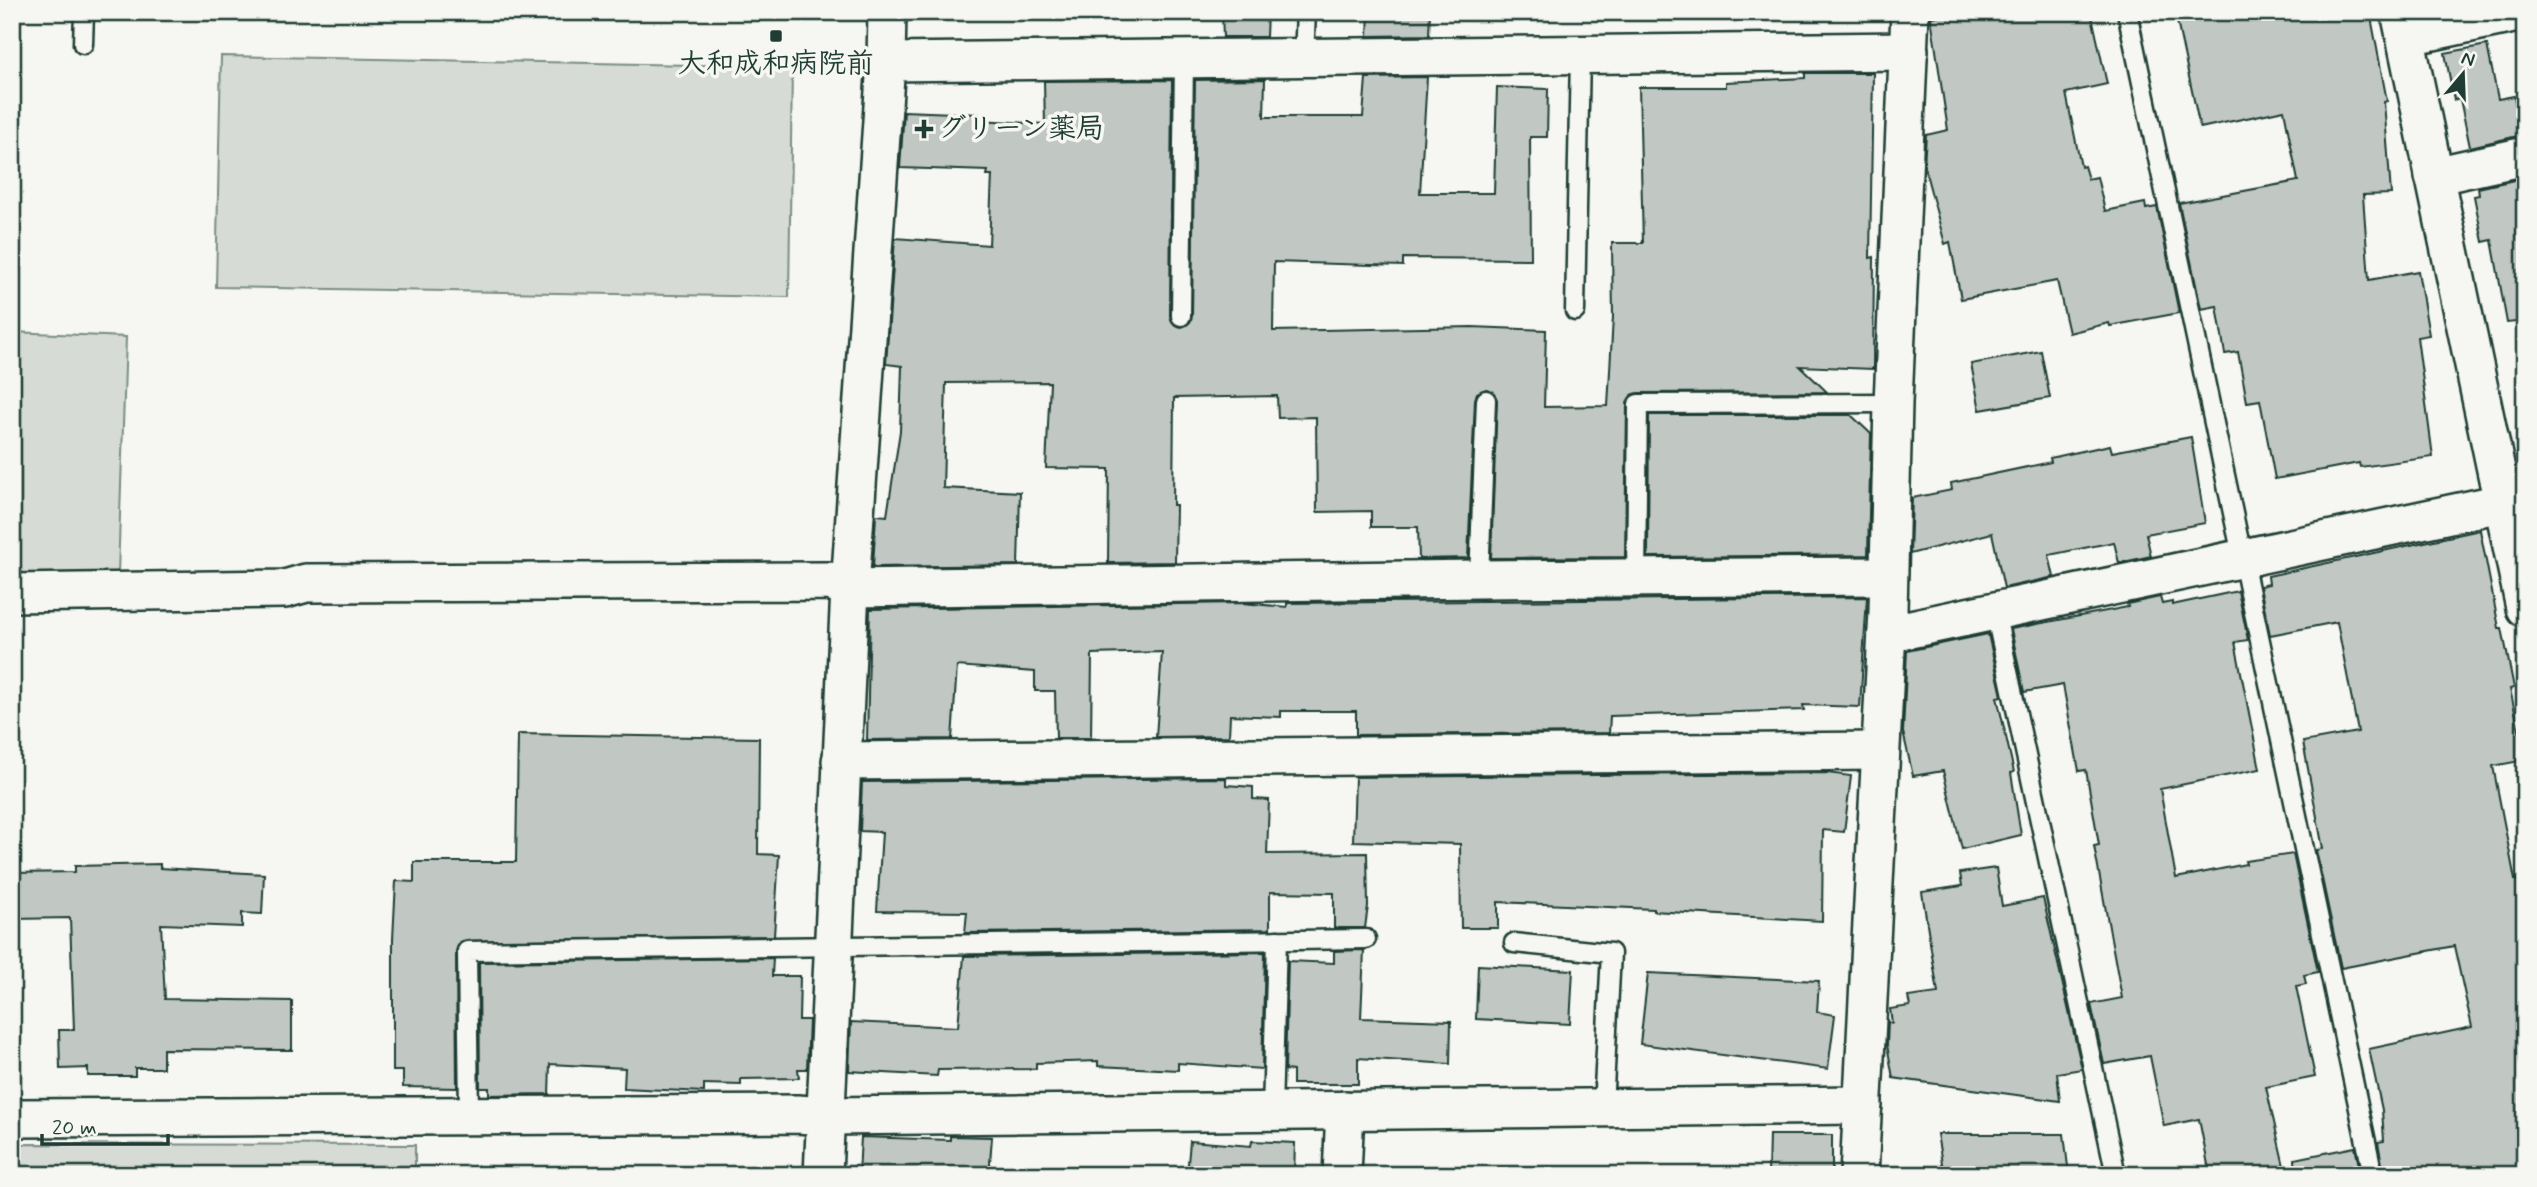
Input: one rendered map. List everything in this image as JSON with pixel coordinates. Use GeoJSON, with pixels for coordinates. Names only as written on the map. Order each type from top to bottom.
{"type":"FeatureCollection","features":[{"type":"Feature","properties":{"kind":"street"},"geometry":{"type":"LineString","coordinates":[[823,1175],[850,588],[886,62],[887,12]]}},
{"type":"Feature","properties":{"kind":"street"},"geometry":{"type":"LineString","coordinates":[[1859,1175],[1887,634],[1893,403],[1910,12]]}},
{"type":"Feature","properties":{"kind":"street"},"geometry":{"type":"LineString","coordinates":[[2523,12],[2402,25],[2434,176],[2514,500],[2525,608]]}},
{"type":"Feature","properties":{"kind":"street"},"geometry":{"type":"LineString","coordinates":[[886,62],[1909,51]]}},
{"type":"Feature","properties":{"kind":"street"},"geometry":{"type":"LineString","coordinates":[[2434,176],[2525,156]]}},
{"type":"Feature","properties":{"kind":"street"},"geometry":{"type":"LineString","coordinates":[[1887,634],[2514,500]]}},
{"type":"Feature","properties":{"kind":"street"},"geometry":{"type":"LineString","coordinates":[[12,593],[285,589],[306,583],[829,581],[850,588],[1888,576]]}},
{"type":"Feature","properties":{"kind":"street"},"geometry":{"type":"LineString","coordinates":[[841,761],[1880,751]]}},
{"type":"Feature","properties":{"kind":"street"},"geometry":{"type":"LineString","coordinates":[[12,1118],[784,1114],[826,1116],[1863,1105]]}},
{"type":"Feature","properties":{"kind":"street"},"geometry":{"type":"LineString","coordinates":[[1342,1175],[1345,1110]]}},
{"type":"Feature","properties":{"kind":"lane"},"geometry":{"type":"LineString","coordinates":[[83,44],[84,12]]}},
{"type":"Feature","properties":{"kind":"lane"},"geometry":{"type":"LineString","coordinates":[[1304,57],[1306,12]]}},
{"type":"Feature","properties":{"kind":"lane"},"geometry":{"type":"LineString","coordinates":[[2127,12],[2373,1175]]}},
{"type":"Feature","properties":{"kind":"lane"},"geometry":{"type":"LineString","coordinates":[[1575,311],[1580,54]]}},
{"type":"Feature","properties":{"kind":"lane"},"geometry":{"type":"LineString","coordinates":[[1181,316],[1184,58]]}},
{"type":"Feature","properties":{"kind":"lane"},"geometry":{"type":"LineString","coordinates":[[1479,579],[1486,400]]}},
{"type":"Feature","properties":{"kind":"lane"},"geometry":{"type":"LineString","coordinates":[[1636,578],[1639,404],[1893,403]]}},
{"type":"Feature","properties":{"kind":"lane"},"geometry":{"type":"LineString","coordinates":[[1995,611],[2116,1175]]}},
{"type":"Feature","properties":{"kind":"lane"},"geometry":{"type":"LineString","coordinates":[[469,1116],[467,951],[832,944],[1366,939]]}},
{"type":"Feature","properties":{"kind":"lane"},"geometry":{"type":"LineString","coordinates":[[1272,1111],[1277,940]]}},
{"type":"Feature","properties":{"kind":"lane"},"geometry":{"type":"LineString","coordinates":[[1514,943],[1611,953],[1603,1108]]}},
{"type":"Feature","properties":{"kind":"shaded area"},"geometry":{"type":"Polygon","coordinates":[[[221,56],[792,67],[789,297],[216,287],[221,56]]]}},
{"type":"Feature","properties":{"kind":"shaded area"},"geometry":{"type":"Polygon","coordinates":[[[12,332],[126,337],[118,574],[12,577],[12,332]]]}},
{"type":"Feature","properties":{"kind":"shaded area"},"geometry":{"type":"Polygon","coordinates":[[[12,1144],[415,1145],[415,1175],[12,1175],[12,1144]]]}},
{"type":"Feature","properties":{"kind":"building"},"geometry":{"type":"Polygon","coordinates":[[[1222,12],[1267,12],[1266,37],[1223,37],[1222,12]]]}},
{"type":"Feature","properties":{"kind":"building"},"geometry":{"type":"Polygon","coordinates":[[[1369,12],[1430,12],[1429,35],[1368,36],[1369,12]]]}},
{"type":"Feature","properties":{"kind":"building"},"geometry":{"type":"Polygon","coordinates":[[[1960,12],[2091,12],[2107,84],[2066,93],[2081,167],[2084,166],[2088,179],[2097,177],[2105,211],[2145,203],[2146,209],[2157,207],[2179,313],[2110,326],[2109,323],[2069,333],[2057,281],[1961,299],[1950,242],[1945,244],[1924,166],[1926,135],[1948,130],[1931,17],[1960,12]]]}},
{"type":"Feature","properties":{"kind":"building"},"geometry":{"type":"Polygon","coordinates":[[[2175,12],[2370,12],[2387,101],[2384,102],[2391,194],[2363,195],[2369,280],[2418,271],[2429,335],[2417,337],[2433,457],[2360,467],[2359,463],[2275,479],[2260,400],[2247,402],[2238,352],[2225,354],[2217,306],[2201,309],[2179,203],[2298,181],[2284,110],[2200,128],[2175,12]]]}},
{"type":"Feature","properties":{"kind":"building"},"geometry":{"type":"Polygon","coordinates":[[[2487,45],[2498,99],[2514,96],[2522,135],[2470,147],[2460,99],[2454,100],[2445,53],[2487,45]]]}},
{"type":"Feature","properties":{"kind":"building"},"geometry":{"type":"Polygon","coordinates":[[[1805,73],[1873,73],[1870,258],[1874,257],[1873,369],[1800,366],[1827,392],[1632,395],[1627,404],[1625,557],[1491,558],[1497,400],[1493,391],[1486,389],[1477,393],[1475,400],[1468,558],[1419,559],[1418,527],[1371,527],[1371,511],[1317,512],[1316,417],[1278,418],[1277,396],[1174,398],[1175,562],[1108,563],[1109,469],[1046,468],[1050,382],[946,383],[943,488],[1020,492],[1018,565],[873,567],[876,515],[887,516],[900,431],[902,366],[886,364],[895,238],[989,245],[992,175],[987,175],[988,171],[900,168],[904,111],[979,114],[979,120],[1045,124],[1044,81],[1172,80],[1170,316],[1175,325],[1182,327],[1190,322],[1192,316],[1195,80],[1265,79],[1264,117],[1363,117],[1366,78],[1427,77],[1420,193],[1494,193],[1497,87],[1548,89],[1547,137],[1530,137],[1531,259],[1403,258],[1403,266],[1274,262],[1273,331],[1472,327],[1546,330],[1544,407],[1608,406],[1613,317],[1612,243],[1643,243],[1639,87],[1726,87],[1726,82],[1805,78],[1805,73]]]}},
{"type":"Feature","properties":{"kind":"building"},"geometry":{"type":"Polygon","coordinates":[[[2519,179],[2525,212],[2525,321],[2507,323],[2492,240],[2483,242],[2474,196],[2479,195],[2478,188],[2519,179]]]}},
{"type":"Feature","properties":{"kind":"building"},"geometry":{"type":"Polygon","coordinates":[[[2041,351],[2050,398],[1980,410],[1971,364],[2041,351]]]}},
{"type":"Feature","properties":{"kind":"building"},"geometry":{"type":"Polygon","coordinates":[[[1649,415],[1851,415],[1871,434],[1868,555],[1648,557],[1649,415]]]}},
{"type":"Feature","properties":{"kind":"building"},"geometry":{"type":"Polygon","coordinates":[[[2191,437],[2205,523],[2146,534],[2151,556],[2119,563],[2114,542],[2049,555],[2054,577],[2004,588],[1992,533],[1910,554],[1912,498],[1952,490],[1951,483],[2051,462],[2050,458],[2110,445],[2112,452],[2191,437]]]}},
{"type":"Feature","properties":{"kind":"building"},"geometry":{"type":"Polygon","coordinates":[[[2480,530],[2514,688],[2510,689],[2525,758],[2493,766],[2515,880],[2525,878],[2525,1175],[2384,1175],[2378,1142],[2384,1141],[2382,1110],[2369,1049],[2472,1027],[2454,946],[2341,968],[2316,850],[2323,849],[2303,742],[2358,732],[2337,622],[2270,635],[2260,586],[2269,584],[2268,576],[2480,530]]]}},
{"type":"Feature","properties":{"kind":"building"},"geometry":{"type":"Polygon","coordinates":[[[2238,591],[2248,640],[2235,642],[2260,769],[2160,789],[2176,878],[2246,864],[2245,861],[2293,854],[2318,972],[2304,975],[2306,984],[2296,986],[2315,1077],[2266,1087],[2286,1175],[2210,1175],[2199,1119],[2164,1126],[2150,1056],[2104,1064],[2091,1004],[2122,998],[2094,846],[2099,845],[2086,770],[2079,771],[2063,685],[2024,692],[2011,629],[2128,607],[2127,604],[2160,597],[2162,604],[2172,602],[2172,605],[2238,591]]]}},
{"type":"Feature","properties":{"kind":"building"},"geometry":{"type":"Polygon","coordinates":[[[1867,597],[1860,707],[1803,705],[1804,710],[1610,716],[1609,733],[1356,735],[1356,711],[1281,711],[1281,717],[1230,715],[1229,736],[1156,737],[1162,652],[1092,654],[1091,738],[1056,738],[1055,691],[1035,691],[1035,672],[957,666],[952,739],[867,740],[870,609],[1242,603],[1287,607],[1287,603],[1867,597]]]}},
{"type":"Feature","properties":{"kind":"building"},"geometry":{"type":"Polygon","coordinates":[[[1988,634],[2002,696],[1997,697],[2014,772],[2011,773],[2021,835],[1962,849],[1943,771],[1913,776],[1903,732],[1907,651],[1988,634]]]}},
{"type":"Feature","properties":{"kind":"building"},"geometry":{"type":"Polygon","coordinates":[[[518,734],[759,738],[758,854],[779,855],[774,936],[462,941],[456,951],[457,1088],[403,1087],[403,1071],[393,1071],[396,881],[414,882],[414,862],[516,862],[518,734]]]}},
{"type":"Feature","properties":{"kind":"building"},"geometry":{"type":"Polygon","coordinates":[[[1827,773],[1851,776],[1844,832],[1823,830],[1822,921],[1498,902],[1498,928],[1461,928],[1460,844],[1353,841],[1355,777],[1827,773]]]}},
{"type":"Feature","properties":{"kind":"building"},"geometry":{"type":"Polygon","coordinates":[[[1226,778],[1226,785],[1253,787],[1253,799],[1269,800],[1267,854],[1367,853],[1368,906],[1365,928],[1334,928],[1334,893],[1270,892],[1270,929],[965,933],[967,912],[877,911],[882,832],[860,831],[862,782],[1226,778]]]}},
{"type":"Feature","properties":{"kind":"building"},"geometry":{"type":"Polygon","coordinates":[[[160,864],[160,868],[264,874],[262,914],[242,913],[242,927],[161,924],[165,999],[292,1001],[292,1050],[163,1049],[163,1068],[135,1068],[135,1076],[88,1076],[88,1068],[60,1069],[59,1030],[74,1030],[70,918],[12,919],[12,873],[75,872],[75,866],[160,864]]]}},
{"type":"Feature","properties":{"kind":"building"},"geometry":{"type":"Polygon","coordinates":[[[1996,868],[2002,906],[2043,898],[2082,1069],[2057,1073],[2060,1101],[1893,1078],[1887,1045],[1888,1022],[1892,1023],[1890,1009],[1910,1006],[1908,997],[1938,993],[1922,892],[1962,886],[1960,873],[1996,868]]]}},
{"type":"Feature","properties":{"kind":"building"},"geometry":{"type":"Polygon","coordinates":[[[1364,950],[1361,1018],[1451,1021],[1450,1064],[1358,1058],[1358,1084],[1293,1084],[1293,1071],[1285,1070],[1288,961],[1334,963],[1334,951],[1364,950]]]}},
{"type":"Feature","properties":{"kind":"building"},"geometry":{"type":"Polygon","coordinates":[[[1265,952],[1262,1069],[1178,1063],[1178,1070],[1098,1066],[1098,1061],[1036,1063],[1036,1069],[938,1070],[937,1076],[849,1071],[851,1022],[958,1027],[964,956],[1265,952]]]}},
{"type":"Feature","properties":{"kind":"building"},"geometry":{"type":"Polygon","coordinates":[[[773,958],[772,976],[800,976],[799,1020],[809,1020],[807,1069],[798,1069],[799,1078],[741,1079],[741,1085],[704,1084],[704,1092],[624,1088],[625,1068],[550,1064],[549,1094],[489,1095],[489,1088],[480,1088],[479,962],[773,958]]]}},
{"type":"Feature","properties":{"kind":"building"},"geometry":{"type":"Polygon","coordinates":[[[1478,965],[1573,970],[1570,1024],[1476,1019],[1478,965]]]}},
{"type":"Feature","properties":{"kind":"building"},"geometry":{"type":"Polygon","coordinates":[[[1648,973],[1819,981],[1817,1012],[1835,1015],[1828,1069],[1640,1044],[1648,973]]]}},
{"type":"Feature","properties":{"kind":"building"},"geometry":{"type":"Polygon","coordinates":[[[1937,1134],[2064,1134],[2069,1175],[1944,1175],[1937,1134]]]}},
{"type":"Feature","properties":{"kind":"building"},"geometry":{"type":"Polygon","coordinates":[[[1769,1135],[1832,1135],[1832,1175],[1768,1175],[1769,1135]]]}},
{"type":"Feature","properties":{"kind":"building"},"geometry":{"type":"Polygon","coordinates":[[[950,1136],[992,1137],[989,1175],[859,1175],[861,1137],[950,1140],[950,1136]]]}},
{"type":"Feature","properties":{"kind":"building"},"geometry":{"type":"Polygon","coordinates":[[[1190,1141],[1251,1146],[1252,1141],[1295,1143],[1294,1175],[1187,1175],[1190,1141]]]}},
{"type":"Feature","properties":{"kind":"building"},"geometry":{"type":"Polygon","coordinates":[[[2355,1147],[2361,1175],[2296,1175],[2295,1159],[2355,1147]]]}},
{"type":"Feature","properties":{"kind":"place","name":"大和成和病院前"},"geometry":{"type":"Point","coordinates":[776,36]}},
{"type":"Feature","properties":{"kind":"place","name":"グリーン薬局"},"geometry":{"type":"Point","coordinates":[924,129]}}]}
